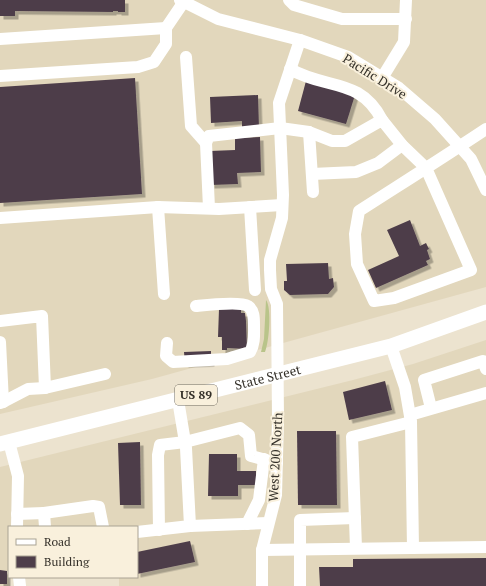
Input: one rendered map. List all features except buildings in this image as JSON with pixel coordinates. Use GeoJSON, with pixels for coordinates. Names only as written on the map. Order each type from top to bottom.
{"type":"FeatureCollection","features":[{"type":"Feature","properties":{"kind":"main road","name":"State Street"},"geometry":{"type":"LineString","coordinates":[[4,443],[392,346],[486,312]]}},
{"type":"Feature","properties":{"kind":"street"},"geometry":{"type":"LineString","coordinates":[[289,0],[294,5],[342,19],[406,19]]}},
{"type":"Feature","properties":{"kind":"street"},"geometry":{"type":"LineString","coordinates":[[382,78],[404,42],[406,0]]}},
{"type":"Feature","properties":{"kind":"street"},"geometry":{"type":"LineString","coordinates":[[0,76],[138,67],[154,62],[166,44],[166,28],[183,1]]}},
{"type":"Feature","properties":{"kind":"street","name":"Pacific Drive"},"geometry":{"type":"LineString","coordinates":[[183,1],[218,19],[300,40],[348,57],[399,88],[434,119],[460,146],[471,159],[486,190]]}},
{"type":"Feature","properties":{"kind":"street"},"geometry":{"type":"LineString","coordinates":[[0,39],[166,28]]}},
{"type":"Feature","properties":{"kind":"street","name":"West 200 North"},"geometry":{"type":"LineString","coordinates":[[262,586],[262,550],[276,495],[278,420],[277,304],[271,289],[270,265],[282,218],[279,104],[300,40]]}},
{"type":"Feature","properties":{"kind":"street"},"geometry":{"type":"LineString","coordinates":[[186,57],[191,126],[206,143]]}},
{"type":"Feature","properties":{"kind":"street"},"geometry":{"type":"LineString","coordinates":[[290,69],[300,75],[358,92],[374,105],[382,120],[402,145],[426,168],[470,270],[394,298],[374,301],[357,264],[354,234],[359,211],[426,168],[486,129]]}},
{"type":"Feature","properties":{"kind":"street"},"geometry":{"type":"LineString","coordinates":[[209,208],[206,143],[209,136],[280,128],[309,132],[332,141],[345,140],[382,120]]}},
{"type":"Feature","properties":{"kind":"street"},"geometry":{"type":"LineString","coordinates":[[309,132],[313,192]]}},
{"type":"Feature","properties":{"kind":"street"},"geometry":{"type":"LineString","coordinates":[[312,174],[356,172],[378,163],[402,145]]}},
{"type":"Feature","properties":{"kind":"street"},"geometry":{"type":"LineString","coordinates":[[0,218],[94,213],[158,207],[209,208],[282,206]]}},
{"type":"Feature","properties":{"kind":"street"},"geometry":{"type":"LineString","coordinates":[[158,207],[164,294]]}},
{"type":"Feature","properties":{"kind":"street"},"geometry":{"type":"LineString","coordinates":[[250,207],[255,290]]}},
{"type":"Feature","properties":{"kind":"street"},"geometry":{"type":"LineString","coordinates":[[167,343],[166,356],[173,362],[219,360],[250,352],[253,347],[253,312],[246,304],[196,306]]}},
{"type":"Feature","properties":{"kind":"street"},"geometry":{"type":"LineString","coordinates":[[0,320],[42,316],[45,388]]}},
{"type":"Feature","properties":{"kind":"street"},"geometry":{"type":"LineString","coordinates":[[0,342],[2,403],[28,390],[45,388],[105,374]]}},
{"type":"Feature","properties":{"kind":"street"},"geometry":{"type":"LineString","coordinates":[[392,346],[403,380],[410,418],[413,548]]}},
{"type":"Feature","properties":{"kind":"street"},"geometry":{"type":"LineString","coordinates":[[432,408],[424,380],[483,361],[486,370]]}},
{"type":"Feature","properties":{"kind":"street"},"geometry":{"type":"LineString","coordinates":[[356,548],[352,437],[410,418],[432,408],[486,393]]}},
{"type":"Feature","properties":{"kind":"street"},"geometry":{"type":"LineString","coordinates":[[178,400],[185,442],[190,526]]}},
{"type":"Feature","properties":{"kind":"street"},"geometry":{"type":"LineString","coordinates":[[159,530],[158,455],[160,445],[185,442],[240,428],[249,435],[251,456],[277,463]]}},
{"type":"Feature","properties":{"kind":"street"},"geometry":{"type":"LineString","coordinates":[[4,443],[18,476],[17,526]]}},
{"type":"Feature","properties":{"kind":"street"},"geometry":{"type":"LineString","coordinates":[[247,524],[259,500],[264,459]]}},
{"type":"Feature","properties":{"kind":"street"},"geometry":{"type":"LineString","coordinates":[[18,514],[44,513],[93,506],[99,507],[103,526]]}},
{"type":"Feature","properties":{"kind":"street"},"geometry":{"type":"LineString","coordinates":[[44,513],[45,526]]}},
{"type":"Feature","properties":{"kind":"street"},"geometry":{"type":"LineString","coordinates":[[300,586],[300,520],[355,518]]}},
{"type":"Feature","properties":{"kind":"street"},"geometry":{"type":"LineString","coordinates":[[138,532],[190,526],[268,524]]}},
{"type":"Feature","properties":{"kind":"street"},"geometry":{"type":"LineString","coordinates":[[262,550],[486,547]]}},
{"type":"Feature","properties":{"kind":"shaded area"},"geometry":{"type":"Polygon","coordinates":[[[0,0],[486,0],[486,287],[152,379],[0,414],[0,0]]]}},
{"type":"Feature","properties":{"kind":"shaded area"},"geometry":{"type":"Polygon","coordinates":[[[486,340],[486,586],[119,586],[119,578],[138,578],[138,526],[8,526],[7,571],[10,586],[0,586],[0,467],[413,364],[486,340]]]}},
{"type":"Feature","properties":{"kind":"green space"},"geometry":{"type":"Polygon","coordinates":[[[266,300],[269,310],[269,334],[265,352],[261,352],[264,339],[266,300]]]}}]}
